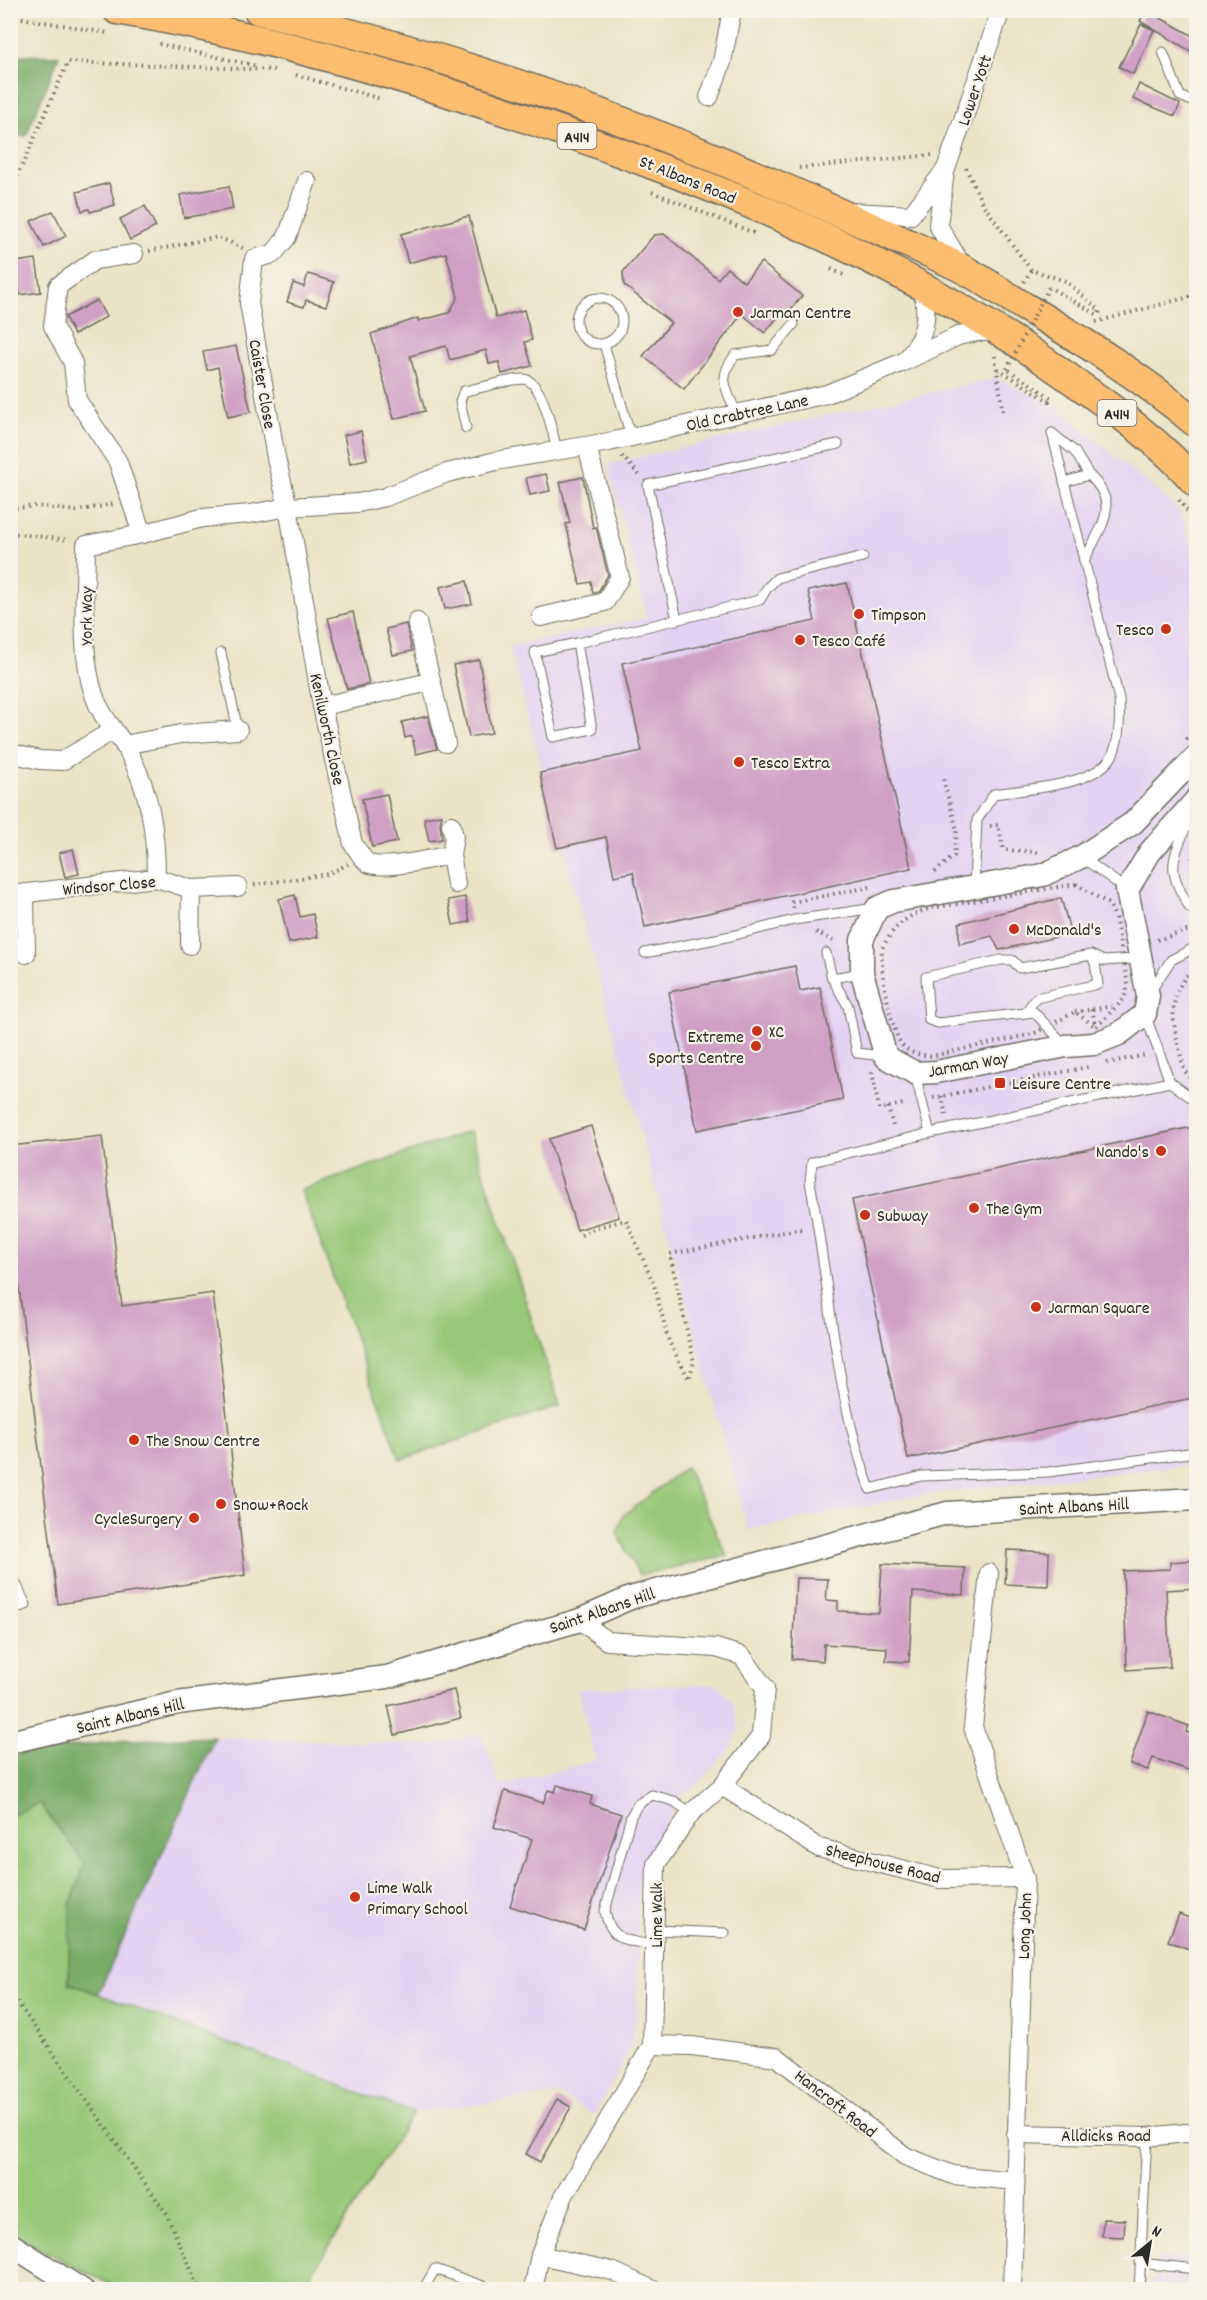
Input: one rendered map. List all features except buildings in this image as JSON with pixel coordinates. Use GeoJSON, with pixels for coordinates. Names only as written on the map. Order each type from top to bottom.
{"type":"FeatureCollection","features":[{"type":"Feature","properties":{"kind":"main road","name":"St Albans Road"},"geometry":{"type":"LineString","coordinates":[[258,10],[360,37],[550,96],[731,164],[964,270],[1077,337],[1164,396],[1197,423]]}},
{"type":"Feature","properties":{"kind":"main road","name":"St Albans Road"},"geometry":{"type":"LineString","coordinates":[[115,22],[253,39],[355,65],[543,123],[719,191],[819,235],[922,286],[998,341],[1131,423],[1197,483]]}},
{"type":"Feature","properties":{"kind":"main road","name":"A414"},"geometry":{"type":"LineString","coordinates":[[1164,396],[1197,408]]}},
{"type":"Feature","properties":{"kind":"street"},"geometry":{"type":"LineString","coordinates":[[709,97],[722,62],[732,10]]}},
{"type":"Feature","properties":{"kind":"street","name":"Lower Yott"},"geometry":{"type":"LineString","coordinates":[[964,270],[938,225],[946,169],[1001,10]]}},
{"type":"Feature","properties":{"kind":"street","name":"Lower Yott"},"geometry":{"type":"LineString","coordinates":[[836,212],[911,215],[946,169]]}},
{"type":"Feature","properties":{"kind":"street"},"geometry":{"type":"LineString","coordinates":[[254,259],[273,254],[287,237],[307,181]]}},
{"type":"Feature","properties":{"kind":"street"},"geometry":{"type":"LineString","coordinates":[[134,254],[95,260],[58,286],[53,326],[73,363],[76,400],[118,462],[142,534]]}},
{"type":"Feature","properties":{"kind":"street","name":"Caister Close"},"geometry":{"type":"LineString","coordinates":[[254,259],[249,303],[276,458],[288,507]]}},
{"type":"Feature","properties":{"kind":"street"},"geometry":{"type":"LineString","coordinates":[[903,362],[924,333],[927,317],[922,286]]}},
{"type":"Feature","properties":{"kind":"street","name":"Old Crabtree Lane"},"geometry":{"type":"LineString","coordinates":[[288,507],[358,503],[385,497],[447,473],[609,442],[827,394],[958,336],[988,331],[998,341]]}},
{"type":"Feature","properties":{"kind":"street"},"geometry":{"type":"LineString","coordinates":[[541,617],[604,602],[620,577],[587,446]]}},
{"type":"Feature","properties":{"kind":"street"},"geometry":{"type":"LineString","coordinates":[[78,542],[142,534],[201,518],[250,514],[288,507]]}},
{"type":"Feature","properties":{"kind":"street","name":"Kenilworth Close"},"geometry":{"type":"LineString","coordinates":[[288,507],[322,706],[353,844],[363,857]]}},
{"type":"Feature","properties":{"kind":"street","name":"York Way"},"geometry":{"type":"LineString","coordinates":[[78,542],[87,664],[95,697],[112,731],[124,745],[149,801],[154,823],[156,878]]}},
{"type":"Feature","properties":{"kind":"street"},"geometry":{"type":"LineString","coordinates":[[417,622],[446,743]]}},
{"type":"Feature","properties":{"kind":"street"},"geometry":{"type":"LineString","coordinates":[[322,706],[430,682]]}},
{"type":"Feature","properties":{"kind":"street"},"geometry":{"type":"LineString","coordinates":[[124,745],[181,734],[238,730]]}},
{"type":"Feature","properties":{"kind":"street"},"geometry":{"type":"LineString","coordinates":[[10,753],[40,760],[62,761],[112,731]]}},
{"type":"Feature","properties":{"kind":"street"},"geometry":{"type":"LineString","coordinates":[[886,1057],[862,974],[862,940],[877,908],[894,901],[936,900],[974,885],[1043,874],[1081,857],[1133,823],[1189,751]]}},
{"type":"Feature","properties":{"kind":"street"},"geometry":{"type":"LineString","coordinates":[[1146,1005],[1142,966],[1127,890],[1150,852],[1197,801]]}},
{"type":"Feature","properties":{"kind":"street"},"geometry":{"type":"LineString","coordinates":[[451,825],[454,836],[451,855],[456,884]]}},
{"type":"Feature","properties":{"kind":"street"},"geometry":{"type":"LineString","coordinates":[[363,857],[375,866],[451,855]]}},
{"type":"Feature","properties":{"kind":"street","name":"Windsor Close"},"geometry":{"type":"LineString","coordinates":[[26,954],[18,894],[156,878],[191,889],[238,887]]}},
{"type":"Feature","properties":{"kind":"street"},"geometry":{"type":"LineString","coordinates":[[190,945],[191,889]]}},
{"type":"Feature","properties":{"kind":"street","name":"Jarman Way"},"geometry":{"type":"LineString","coordinates":[[886,1057],[915,1073],[936,1072],[1066,1046],[1094,1044],[1119,1034],[1146,1005]]}},
{"type":"Feature","properties":{"kind":"street","name":"Saint Albans Hill"},"geometry":{"type":"LineString","coordinates":[[10,1742],[177,1703],[387,1677],[580,1620],[630,1598],[947,1512],[1197,1499]]}},
{"type":"Feature","properties":{"kind":"street","name":"Long John"},"geometry":{"type":"LineString","coordinates":[[989,1573],[973,1727],[1025,1878],[1012,2289]]}},
{"type":"Feature","properties":{"kind":"street","name":"Lime Walk"},"geometry":{"type":"LineString","coordinates":[[533,2289],[540,2255],[563,2197],[652,2045],[656,1864],[691,1813],[722,1786],[761,1736],[765,1688],[742,1656],[716,1648],[607,1641],[580,1620]]}},
{"type":"Feature","properties":{"kind":"street","name":"Sheephouse Road"},"geometry":{"type":"LineString","coordinates":[[722,1786],[819,1848],[940,1879],[1025,1878]]}},
{"type":"Feature","properties":{"kind":"street","name":"Hancroft Road"},"geometry":{"type":"LineString","coordinates":[[652,2045],[692,2046],[777,2057],[905,2156],[953,2175],[1015,2181]]}},
{"type":"Feature","properties":{"kind":"street","name":"Alldicks Road"},"geometry":{"type":"LineString","coordinates":[[1016,2134],[1147,2137],[1197,2132]]}},
{"type":"Feature","properties":{"kind":"street"},"geometry":{"type":"LineString","coordinates":[[11,2246],[82,2289]]}},
{"type":"Feature","properties":{"kind":"street"},"geometry":{"type":"LineString","coordinates":[[540,2255],[612,2271],[653,2289]]}},
{"type":"Feature","properties":{"kind":"lane"},"geometry":{"type":"LineString","coordinates":[[1163,52],[1180,96],[1197,104]]}},
{"type":"Feature","properties":{"kind":"lane"},"geometry":{"type":"LineString","coordinates":[[594,298],[609,301],[620,312],[621,328],[617,335],[604,344],[589,343],[578,333],[576,326],[575,319],[581,306],[594,298]]}},
{"type":"Feature","properties":{"kind":"lane"},"geometry":{"type":"LineString","coordinates":[[737,414],[723,380],[725,368],[735,355],[772,350],[794,324]]}},
{"type":"Feature","properties":{"kind":"lane"},"geometry":{"type":"LineString","coordinates":[[604,344],[631,437]]}},
{"type":"Feature","properties":{"kind":"lane"},"geometry":{"type":"LineString","coordinates":[[466,428],[460,401],[464,391],[525,379],[535,384],[543,400],[557,451]]}},
{"type":"Feature","properties":{"kind":"lane"},"geometry":{"type":"LineString","coordinates":[[974,885],[977,820],[994,794],[1087,778],[1112,756],[1120,728],[1119,699],[1084,561],[1064,482],[1052,433],[1075,452],[1089,475],[1101,487],[1108,506],[1103,524],[1084,561]]}},
{"type":"Feature","properties":{"kind":"lane"},"geometry":{"type":"LineString","coordinates":[[677,620],[648,485],[838,444]]}},
{"type":"Feature","properties":{"kind":"lane"},"geometry":{"type":"LineString","coordinates":[[1064,482],[1089,475]]}},
{"type":"Feature","properties":{"kind":"lane"},"geometry":{"type":"LineString","coordinates":[[577,643],[592,729],[553,737],[535,652],[760,600],[777,578],[863,557]]}},
{"type":"Feature","properties":{"kind":"lane"},"geometry":{"type":"LineString","coordinates":[[221,653],[238,730]]}},
{"type":"Feature","properties":{"kind":"lane"},"geometry":{"type":"LineString","coordinates":[[1197,801],[1173,861],[1175,885],[1190,909],[1197,910]]}},
{"type":"Feature","properties":{"kind":"lane"},"geometry":{"type":"LineString","coordinates":[[1081,857],[1127,890]]}},
{"type":"Feature","properties":{"kind":"lane"},"geometry":{"type":"LineString","coordinates":[[645,952],[731,936],[794,920],[877,908]]}},
{"type":"Feature","properties":{"kind":"lane"},"geometry":{"type":"LineString","coordinates":[[1197,947],[1171,960],[1146,1005],[1170,1082],[1197,1101]]}},
{"type":"Feature","properties":{"kind":"lane"},"geometry":{"type":"LineString","coordinates":[[826,953],[832,978],[848,1006],[857,1053],[886,1057]]}},
{"type":"Feature","properties":{"kind":"lane"},"geometry":{"type":"LineString","coordinates":[[1025,1013],[1036,998],[1098,984],[1095,963],[1091,955]]}},
{"type":"Feature","properties":{"kind":"lane"},"geometry":{"type":"LineString","coordinates":[[1066,1046],[1034,1012],[938,1023],[929,1020],[926,977],[1000,960],[1012,960],[1020,968],[1091,955],[1104,961],[1133,959],[1142,966]]}},
{"type":"Feature","properties":{"kind":"lane"},"geometry":{"type":"LineString","coordinates":[[832,978],[862,974]]}},
{"type":"Feature","properties":{"kind":"lane"},"geometry":{"type":"LineString","coordinates":[[915,1073],[930,1133]]}},
{"type":"Feature","properties":{"kind":"lane"},"geometry":{"type":"LineString","coordinates":[[1170,1082],[930,1133],[812,1162],[810,1182],[851,1422],[858,1456],[870,1489],[922,1476],[1048,1472],[1197,1452]]}},
{"type":"Feature","properties":{"kind":"lane"},"geometry":{"type":"LineString","coordinates":[[10,1571],[26,1605],[10,1610]]}},
{"type":"Feature","properties":{"kind":"lane"},"geometry":{"type":"LineString","coordinates":[[1196,1619],[1197,1645]]}},
{"type":"Feature","properties":{"kind":"lane"},"geometry":{"type":"LineString","coordinates":[[691,1813],[674,1801],[652,1795],[638,1804],[631,1816],[605,1911],[608,1927],[621,1939],[725,1933]]}},
{"type":"Feature","properties":{"kind":"lane"},"geometry":{"type":"LineString","coordinates":[[1139,2289],[1147,2137]]}},
{"type":"Feature","properties":{"kind":"lane"},"geometry":{"type":"LineString","coordinates":[[1140,2263],[1197,2269]]}},
{"type":"Feature","properties":{"kind":"lane"},"geometry":{"type":"LineString","coordinates":[[423,2289],[435,2269],[494,2289]]}},
{"type":"Feature","properties":{"kind":"path"},"geometry":{"type":"LineString","coordinates":[[10,16],[115,22]]}},
{"type":"Feature","properties":{"kind":"path"},"geometry":{"type":"LineString","coordinates":[[149,42],[277,70],[390,101]]}},
{"type":"Feature","properties":{"kind":"path"},"geometry":{"type":"LineString","coordinates":[[10,193],[68,62],[277,70]]}},
{"type":"Feature","properties":{"kind":"path"},"geometry":{"type":"LineString","coordinates":[[955,146],[982,203],[1031,270],[1066,281],[1100,311],[1098,315],[1049,287],[1007,369],[1052,398],[1049,401],[997,369]]}},
{"type":"Feature","properties":{"kind":"path"},"geometry":{"type":"LineString","coordinates":[[647,190],[755,234]]}},
{"type":"Feature","properties":{"kind":"path"},"geometry":{"type":"LineString","coordinates":[[134,254],[218,237],[240,246],[254,259]]}},
{"type":"Feature","properties":{"kind":"path"},"geometry":{"type":"LineString","coordinates":[[829,267],[849,278]]}},
{"type":"Feature","properties":{"kind":"path"},"geometry":{"type":"LineString","coordinates":[[1020,290],[1031,270]]}},
{"type":"Feature","properties":{"kind":"path"},"geometry":{"type":"LineString","coordinates":[[1094,323],[1197,295]]}},
{"type":"Feature","properties":{"kind":"path"},"geometry":{"type":"LineString","coordinates":[[1040,301],[1049,307]]}},
{"type":"Feature","properties":{"kind":"path"},"geometry":{"type":"LineString","coordinates":[[998,341],[997,369],[1003,412]]}},
{"type":"Feature","properties":{"kind":"path"},"geometry":{"type":"LineString","coordinates":[[609,442],[648,485]]}},
{"type":"Feature","properties":{"kind":"path"},"geometry":{"type":"LineString","coordinates":[[10,509],[36,506],[76,511],[129,500]]}},
{"type":"Feature","properties":{"kind":"path"},"geometry":{"type":"LineString","coordinates":[[10,533],[78,542]]}},
{"type":"Feature","properties":{"kind":"path"},"geometry":{"type":"LineString","coordinates":[[1189,751],[1197,725]]}},
{"type":"Feature","properties":{"kind":"path"},"geometry":{"type":"LineString","coordinates":[[936,900],[932,875],[954,856],[957,830],[943,779]]}},
{"type":"Feature","properties":{"kind":"path"},"geometry":{"type":"LineString","coordinates":[[957,830],[998,825],[1004,850],[1044,853]]}},
{"type":"Feature","properties":{"kind":"path"},"geometry":{"type":"LineString","coordinates":[[1197,846],[1192,859],[1197,882]]}},
{"type":"Feature","properties":{"kind":"path"},"geometry":{"type":"LineString","coordinates":[[238,887],[328,874],[363,857]]}},
{"type":"Feature","properties":{"kind":"path"},"geometry":{"type":"LineString","coordinates":[[1197,967],[1180,985],[1174,996],[1172,1008],[1184,1071],[1197,1083]]}},
{"type":"Feature","properties":{"kind":"path"},"geometry":{"type":"LineString","coordinates":[[1075,1012],[1115,1006]]}},
{"type":"Feature","properties":{"kind":"path"},"geometry":{"type":"LineString","coordinates":[[1092,1009],[1096,1027]]}},
{"type":"Feature","properties":{"kind":"path"},"geometry":{"type":"LineString","coordinates":[[1103,1064],[1179,1046]]}},
{"type":"Feature","properties":{"kind":"path"},"geometry":{"type":"LineString","coordinates":[[932,1098],[1098,1065]]}},
{"type":"Feature","properties":{"kind":"path"},"geometry":{"type":"LineString","coordinates":[[888,1107],[897,1141]]}},
{"type":"Feature","properties":{"kind":"path"},"geometry":{"type":"LineString","coordinates":[[581,1236],[598,1227],[626,1220],[654,1285],[669,1342],[689,1379],[694,1362],[670,1254],[819,1226]]}},
{"type":"Feature","properties":{"kind":"path"},"geometry":{"type":"LineString","coordinates":[[10,1992],[166,2213],[200,2289]]}},
{"type":"Feature","properties":{"kind":"shaded area"},"geometry":{"type":"Polygon","coordinates":[[[996,378],[1055,405],[1179,510],[1196,555],[1196,1464],[926,1494],[748,1530],[509,646],[647,618],[608,464],[996,378]]]}},
{"type":"Feature","properties":{"kind":"shaded area","name":"Lime Walk Primary School"},"geometry":{"type":"Polygon","coordinates":[[[712,1684],[720,1687],[733,1703],[739,1730],[731,1747],[696,1786],[682,1794],[645,1860],[638,1888],[637,2015],[628,2053],[594,2115],[558,2094],[413,2113],[69,1983],[70,1906],[129,1740],[215,1737],[435,1745],[481,1733],[500,1786],[596,1760],[578,1689],[712,1684]]]}},
{"type":"Feature","properties":{"kind":"shaded area"},"geometry":{"type":"Polygon","coordinates":[[[1196,2256],[1196,2289],[1143,2290],[1157,2276],[1155,2259],[1196,2256]]]}},
{"type":"Feature","properties":{"kind":"green space"},"geometry":{"type":"Polygon","coordinates":[[[11,55],[59,56],[26,136],[11,136],[11,55]]]}},
{"type":"Feature","properties":{"kind":"green space"},"geometry":{"type":"Polygon","coordinates":[[[470,1131],[560,1406],[400,1460],[301,1190],[470,1131]]]}},
{"type":"Feature","properties":{"kind":"green space"},"geometry":{"type":"Polygon","coordinates":[[[686,1467],[727,1556],[639,1575],[617,1533],[623,1516],[686,1467]]]}},
{"type":"Feature","properties":{"kind":"green space"},"geometry":{"type":"Polygon","coordinates":[[[215,1737],[98,1994],[69,1983],[70,1906],[85,1863],[39,1803],[11,1816],[11,1755],[129,1740],[215,1737]]]}},
{"type":"Feature","properties":{"kind":"green space"},"geometry":{"type":"Polygon","coordinates":[[[129,1740],[70,1906],[69,1983],[413,2113],[302,2289],[119,2289],[11,2234],[10,1755],[129,1740]]]}},
{"type":"Feature","properties":{"kind":"place","name":"Jarman Centre"},"geometry":{"type":"Point","coordinates":[738,312]}},
{"type":"Feature","properties":{"kind":"place","name":"Timpson"},"geometry":{"type":"Point","coordinates":[859,614]}},
{"type":"Feature","properties":{"kind":"place","name":"Tesco"},"geometry":{"type":"Point","coordinates":[1166,629]}},
{"type":"Feature","properties":{"kind":"place","name":"Tesco Café"},"geometry":{"type":"Point","coordinates":[800,640]}},
{"type":"Feature","properties":{"kind":"place","name":"Tesco Extra"},"geometry":{"type":"Point","coordinates":[739,762]}},
{"type":"Feature","properties":{"kind":"place","name":"McDonald's"},"geometry":{"type":"Point","coordinates":[1014,929]}},
{"type":"Feature","properties":{"kind":"place","name":"XC"},"geometry":{"type":"Point","coordinates":[757,1031]}},
{"type":"Feature","properties":{"kind":"place","name":"Extreme Sports Centre"},"geometry":{"type":"Point","coordinates":[756,1046]}},
{"type":"Feature","properties":{"kind":"place","name":"Leisure Centre"},"geometry":{"type":"Point","coordinates":[1000,1083]}},
{"type":"Feature","properties":{"kind":"place","name":"Nando's"},"geometry":{"type":"Point","coordinates":[1161,1151]}},
{"type":"Feature","properties":{"kind":"place","name":"The Gym"},"geometry":{"type":"Point","coordinates":[974,1208]}},
{"type":"Feature","properties":{"kind":"place","name":"Subway"},"geometry":{"type":"Point","coordinates":[865,1215]}},
{"type":"Feature","properties":{"kind":"place","name":"Jarman Square"},"geometry":{"type":"Point","coordinates":[1036,1307]}},
{"type":"Feature","properties":{"kind":"place","name":"The Snow Centre"},"geometry":{"type":"Point","coordinates":[134,1440]}},
{"type":"Feature","properties":{"kind":"place","name":"Snow+Rock"},"geometry":{"type":"Point","coordinates":[221,1504]}},
{"type":"Feature","properties":{"kind":"place","name":"CycleSurgery"},"geometry":{"type":"Point","coordinates":[194,1518]}},
{"type":"Feature","properties":{"kind":"place","name":"Lime Walk Primary School"},"geometry":{"type":"Point","coordinates":[355,1897]}}]}
